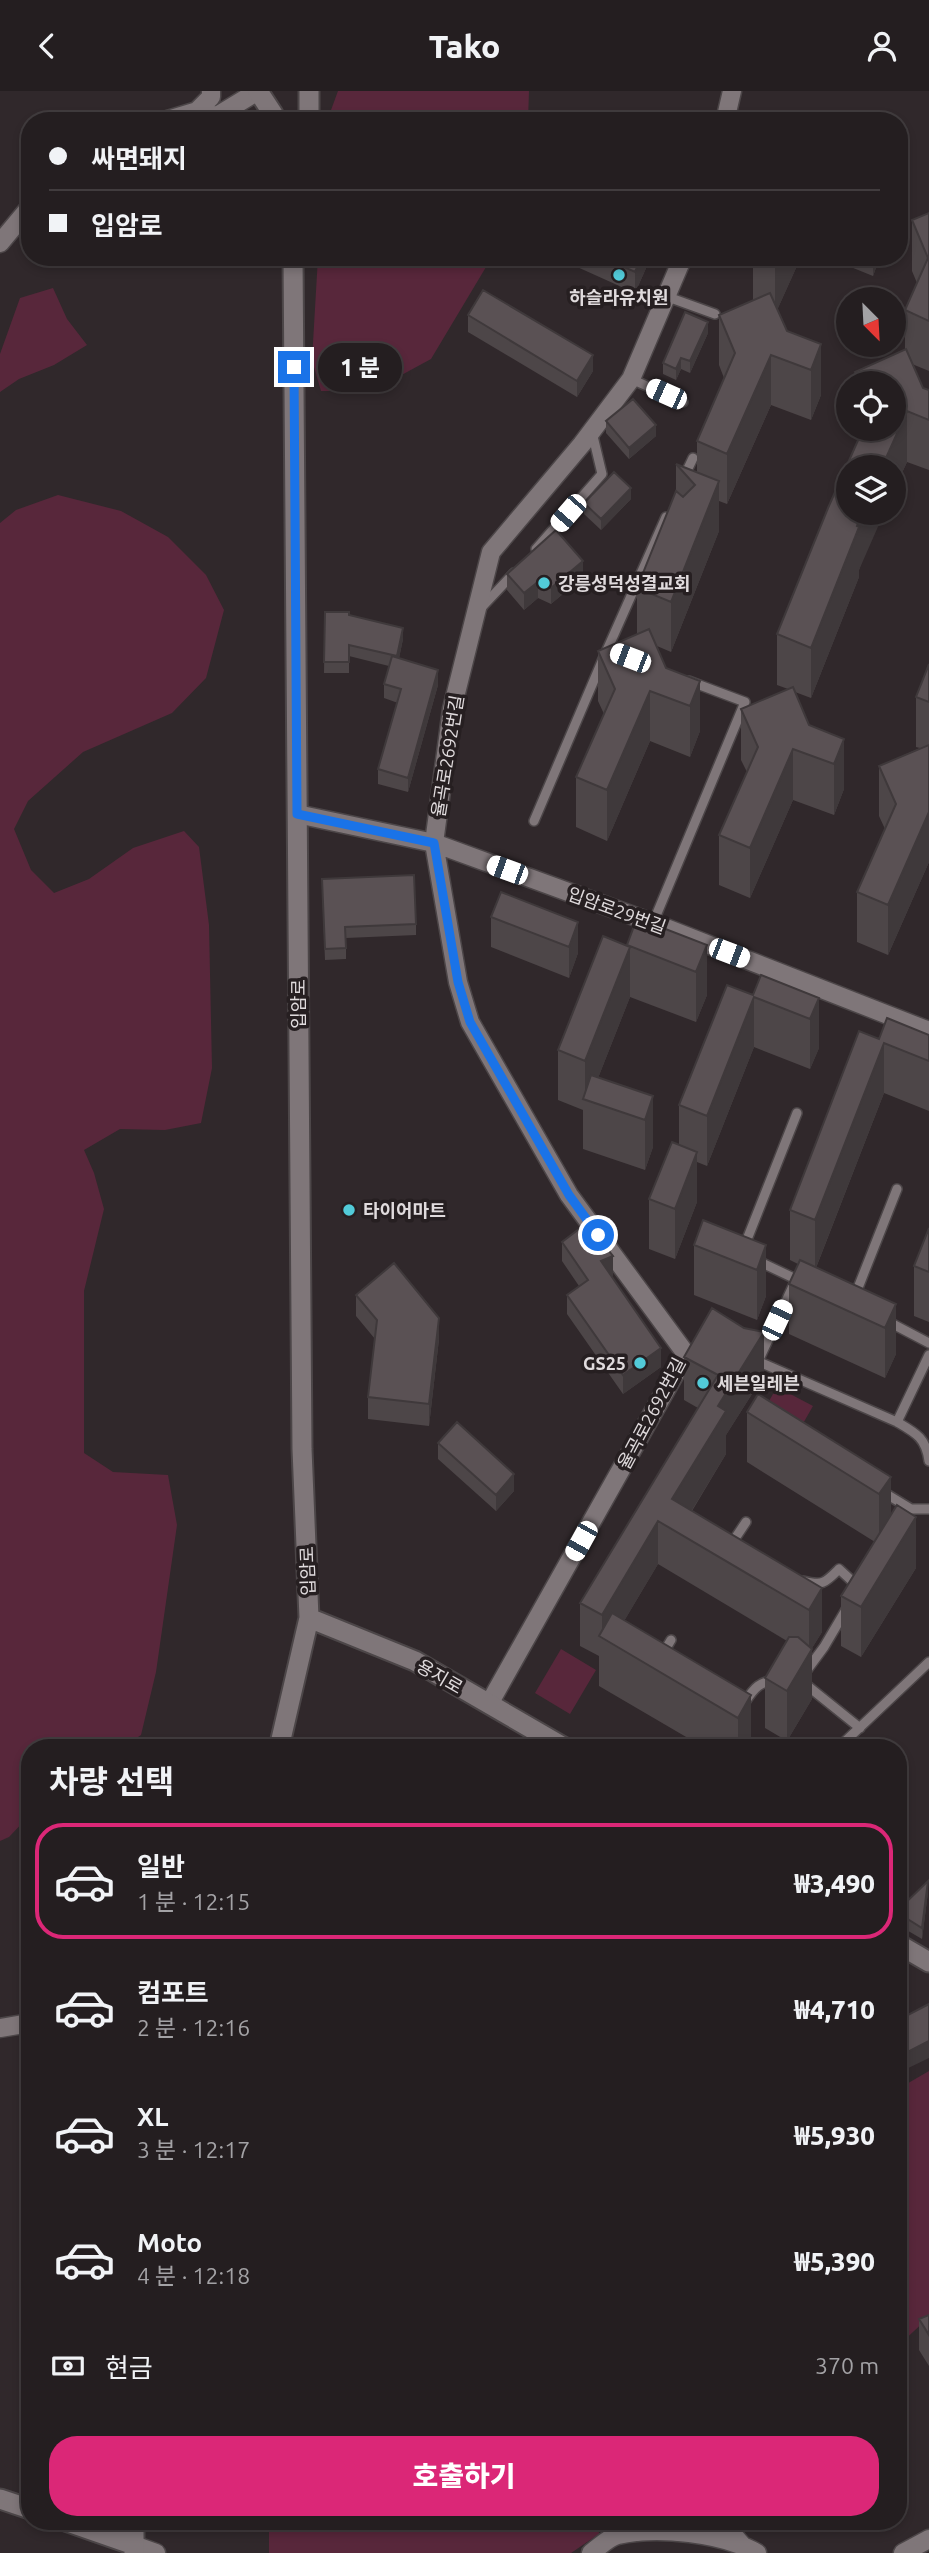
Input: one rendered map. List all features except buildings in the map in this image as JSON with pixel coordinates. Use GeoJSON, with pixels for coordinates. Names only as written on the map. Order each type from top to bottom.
{"type":"FeatureCollection","features":[{"type":"Feature","properties":{"kind":"street"},"geometry":{"type":"LineString","coordinates":[[194,112],[211,97],[211,91]]}},
{"type":"Feature","properties":{"kind":"street"},"geometry":{"type":"LineString","coordinates":[[233,112],[258,91],[272,112]]}},
{"type":"Feature","properties":{"kind":"street"},"geometry":{"type":"LineString","coordinates":[[309,91],[309,112]]}},
{"type":"Feature","properties":{"kind":"street"},"geometry":{"type":"LineString","coordinates":[[727,112],[732,91]]}},
{"type":"Feature","properties":{"kind":"street"},"geometry":{"type":"LineString","coordinates":[[0,243],[21,218]]}},
{"type":"Feature","properties":{"kind":"street","name":"입암로"},"geometry":{"type":"LineString","coordinates":[[281,1739],[309,1618],[302,1449],[293,266]]}},
{"type":"Feature","properties":{"kind":"street","name":"율곡로2692번길"},"geometry":{"type":"LineString","coordinates":[[489,1704],[691,1351],[569,1195],[470,1022],[458,982],[434,843],[452,709],[491,552],[631,379],[680,266]]}},
{"type":"Feature","properties":{"kind":"street","name":"입암로29번길"},"geometry":{"type":"LineString","coordinates":[[297,814],[434,843],[653,923],[929,1031]]}},
{"type":"Feature","properties":{"kind":"street","name":"용지로"},"geometry":{"type":"LineString","coordinates":[[309,1618],[415,1661],[549,1739]]}},
{"type":"Feature","properties":{"kind":"street"},"geometry":{"type":"LineString","coordinates":[[907,1949],[929,1961]]}},
{"type":"Feature","properties":{"kind":"street"},"geometry":{"type":"LineString","coordinates":[[0,2028],[21,2024]]}},
{"type":"Feature","properties":{"kind":"street"},"geometry":{"type":"LineString","coordinates":[[0,2499],[21,2506]]}},
{"type":"Feature","properties":{"kind":"street"},"geometry":{"type":"LineString","coordinates":[[88,2530],[134,2549],[156,2553]]}},
{"type":"Feature","properties":{"kind":"street"},"geometry":{"type":"LineString","coordinates":[[134,2530],[134,2549]]}},
{"type":"Feature","properties":{"kind":"street"},"geometry":{"type":"LineString","coordinates":[[730,2530],[749,2549]]}},
{"type":"Feature","properties":{"kind":"street"},"geometry":{"type":"LineString","coordinates":[[591,2553],[615,2535],[678,2531],[749,2549]]}},
{"type":"Feature","properties":{"kind":"street"},"geometry":{"type":"LineString","coordinates":[[903,2553],[929,2539]]}},
{"type":"Feature","properties":{"kind":"lane"},"geometry":{"type":"LineString","coordinates":[[668,296],[715,314]]}},
{"type":"Feature","properties":{"kind":"lane"},"geometry":{"type":"LineString","coordinates":[[631,379],[683,402]]}},
{"type":"Feature","properties":{"kind":"lane"},"geometry":{"type":"LineString","coordinates":[[533,552],[602,474],[592,430]]}},
{"type":"Feature","properties":{"kind":"lane"},"geometry":{"type":"LineString","coordinates":[[677,494],[693,458]]}},
{"type":"Feature","properties":{"kind":"lane"},"geometry":{"type":"LineString","coordinates":[[534,821],[671,506]]}},
{"type":"Feature","properties":{"kind":"lane"},"geometry":{"type":"LineString","coordinates":[[476,614],[524,563]]}},
{"type":"Feature","properties":{"kind":"lane"},"geometry":{"type":"LineString","coordinates":[[607,650],[619,655]]}},
{"type":"Feature","properties":{"kind":"lane"},"geometry":{"type":"LineString","coordinates":[[653,923],[745,702],[682,678]]}},
{"type":"Feature","properties":{"kind":"lane"},"geometry":{"type":"LineString","coordinates":[[797,1113],[742,1253],[807,1284]]}},
{"type":"Feature","properties":{"kind":"lane"},"geometry":{"type":"LineString","coordinates":[[852,1304],[897,1189]]}},
{"type":"Feature","properties":{"kind":"lane"},"geometry":{"type":"LineString","coordinates":[[758,1361],[796,1279]]}},
{"type":"Feature","properties":{"kind":"lane"},"geometry":{"type":"LineString","coordinates":[[841,1299],[863,1309]]}},
{"type":"Feature","properties":{"kind":"lane"},"geometry":{"type":"LineString","coordinates":[[874,1315],[929,1343]]}},
{"type":"Feature","properties":{"kind":"lane"},"geometry":{"type":"LineString","coordinates":[[897,1422],[929,1355]]}},
{"type":"Feature","properties":{"kind":"lane"},"geometry":{"type":"LineString","coordinates":[[745,1356],[919,1434],[928,1452],[929,1461]]}},
{"type":"Feature","properties":{"kind":"lane"},"geometry":{"type":"LineString","coordinates":[[876,1488],[911,1509],[929,1509]]}},
{"type":"Feature","properties":{"kind":"lane"},"geometry":{"type":"LineString","coordinates":[[904,1520],[911,1509]]}},
{"type":"Feature","properties":{"kind":"lane"},"geometry":{"type":"LineString","coordinates":[[741,1548],[732,1543],[746,1522]]}},
{"type":"Feature","properties":{"kind":"lane"},"geometry":{"type":"LineString","coordinates":[[790,1577],[815,1584],[826,1582],[839,1569],[861,1586]]}},
{"type":"Feature","properties":{"kind":"lane"},"geometry":{"type":"LineString","coordinates":[[800,1680],[824,1647],[868,1575]]}},
{"type":"Feature","properties":{"kind":"lane"},"geometry":{"type":"LineString","coordinates":[[661,1663],[661,1656],[671,1640]]}},
{"type":"Feature","properties":{"kind":"lane"},"geometry":{"type":"LineString","coordinates":[[848,1739],[929,1662]]}},
{"type":"Feature","properties":{"kind":"lane"},"geometry":{"type":"LineString","coordinates":[[735,1715],[753,1688],[764,1681],[800,1680],[860,1728]]}},
{"type":"Feature","properties":{"kind":"shaded area"},"geometry":{"type":"Polygon","coordinates":[[[338,91],[529,91],[528,112],[330,112],[338,91]]]}},
{"type":"Feature","properties":{"kind":"shaded area"},"geometry":{"type":"Polygon","coordinates":[[[317,266],[487,266],[431,359],[372,391],[321,391],[312,360],[317,266]]]}},
{"type":"Feature","properties":{"kind":"shaded area"},"geometry":{"type":"Polygon","coordinates":[[[53,288],[67,319],[87,345],[54,365],[19,379],[0,392],[0,354],[20,298],[53,288]]]}},
{"type":"Feature","properties":{"kind":"shaded area"},"geometry":{"type":"Polygon","coordinates":[[[58,495],[121,511],[168,537],[206,575],[224,610],[206,678],[172,713],[83,752],[28,801],[14,829],[31,870],[54,893],[89,879],[133,848],[184,831],[199,847],[209,925],[212,1068],[201,1123],[165,1130],[120,1129],[84,1150],[104,1209],[84,1291],[84,1453],[113,1472],[168,1475],[177,1525],[156,1672],[141,1735],[135,1739],[21,1739],[21,1824],[9,1837],[0,1841],[0,523],[16,510],[58,495]]]}},
{"type":"Feature","properties":{"kind":"shaded area"},"geometry":{"type":"Polygon","coordinates":[[[777,1387],[813,1406],[801,1427],[765,1408],[777,1387]]]}},
{"type":"Feature","properties":{"kind":"shaded area"},"geometry":{"type":"Polygon","coordinates":[[[561,1649],[596,1670],[570,1714],[535,1693],[561,1649]]]}},
{"type":"Feature","properties":{"kind":"shaded area"},"geometry":{"type":"Polygon","coordinates":[[[929,2071],[929,2317],[907,2338],[907,2084],[929,2071]]]}},
{"type":"Feature","properties":{"kind":"shaded area"},"geometry":{"type":"Polygon","coordinates":[[[269,2530],[599,2530],[599,2534],[571,2553],[269,2553],[269,2530]]]}},
{"type":"Feature","properties":{"kind":"place","name":"하슬라유치원"},"geometry":{"type":"Point","coordinates":[619,275]}},
{"type":"Feature","properties":{"kind":"place","name":"강릉성덕성결교회"},"geometry":{"type":"Point","coordinates":[544,583]}},
{"type":"Feature","properties":{"kind":"place","name":"타이어마트"},"geometry":{"type":"Point","coordinates":[349,1210]}},
{"type":"Feature","properties":{"kind":"place","name":"GS25"},"geometry":{"type":"Point","coordinates":[640,1363]}},
{"type":"Feature","properties":{"kind":"place","name":"세븐일레븐"},"geometry":{"type":"Point","coordinates":[703,1383]}},
{"type":"Feature","properties":{"kind":"route"},"geometry":{"type":"LineString","coordinates":[[294,367],[297,814],[434,843],[458,982],[470,1022],[569,1195],[598,1235]]}}]}
